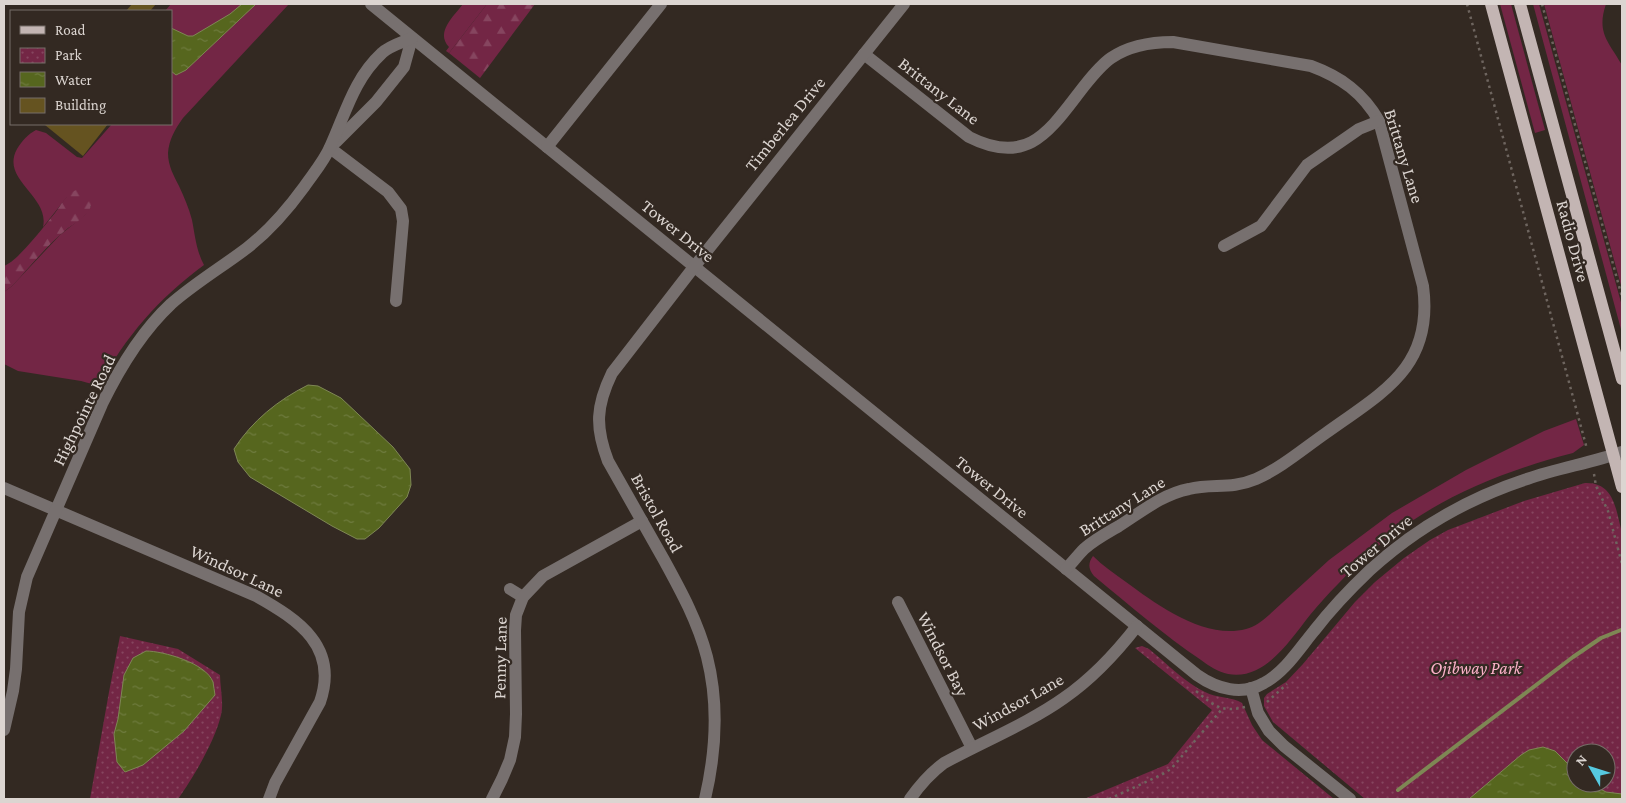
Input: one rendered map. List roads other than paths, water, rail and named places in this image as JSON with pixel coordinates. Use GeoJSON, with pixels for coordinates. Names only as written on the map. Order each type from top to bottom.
{"type":"FeatureCollection","features":[{"type":"Feature","properties":{"kind":"main road","name":"Radio Drive"},"geometry":{"type":"LineString","coordinates":[[1491,4],[1618,453],[1622,488]]}},
{"type":"Feature","properties":{"kind":"main road","name":"Radio Drive"},"geometry":{"type":"LineString","coordinates":[[1520,4],[1622,379]]}},
{"type":"Feature","properties":{"kind":"street","name":"Tower Drive"},"geometry":{"type":"LineString","coordinates":[[370,4],[1208,683],[1229,690],[1251,688],[1262,684],[1276,675],[1352,587],[1381,560],[1428,525],[1501,488],[1537,475],[1618,453]]}},
{"type":"Feature","properties":{"kind":"street"},"geometry":{"type":"LineString","coordinates":[[547,147],[661,4]]}},
{"type":"Feature","properties":{"kind":"street","name":"Timberlea Drive"},"geometry":{"type":"LineString","coordinates":[[694,266],[904,4]]}},
{"type":"Feature","properties":{"kind":"street","name":"Highpointe Road"},"geometry":{"type":"LineString","coordinates":[[4,730],[13,691],[19,612],[27,577],[116,376],[150,326],[171,305],[195,284],[248,247],[286,211],[330,148],[356,85],[383,52],[412,38]]}},
{"type":"Feature","properties":{"kind":"street","name":"Highpointe Road"},"geometry":{"type":"LineString","coordinates":[[330,148],[376,102],[404,67],[412,38]]}},
{"type":"Feature","properties":{"kind":"street","name":"Brittany Lane"},"geometry":{"type":"LineString","coordinates":[[864,54],[969,137],[997,148],[1013,148],[1038,140],[1050,130],[1099,68],[1111,58],[1139,45],[1157,42],[1182,43],[1311,66],[1328,72],[1359,93],[1379,121],[1426,303],[1421,338],[1405,370],[1383,392],[1270,473],[1243,485],[1191,488],[1162,498],[1084,549],[1066,569]]}},
{"type":"Feature","properties":{"kind":"street"},"geometry":{"type":"LineString","coordinates":[[1224,246],[1261,226],[1307,164],[1359,129],[1379,121]]}},
{"type":"Feature","properties":{"kind":"street"},"geometry":{"type":"LineString","coordinates":[[330,148],[388,192],[401,209],[403,221],[396,301]]}},
{"type":"Feature","properties":{"kind":"street","name":"Bristol Road"},"geometry":{"type":"LineString","coordinates":[[694,266],[612,373],[604,390],[598,424],[601,442],[608,461],[696,623],[707,658],[716,716],[710,777],[705,799]]}},
{"type":"Feature","properties":{"kind":"street","name":"Windsor Lane"},"geometry":{"type":"LineString","coordinates":[[4,488],[256,596],[276,607],[298,624],[315,641],[323,658],[326,675],[324,689],[320,702],[275,783],[269,799]]}},
{"type":"Feature","properties":{"kind":"street","name":"Penny Lane"},"geometry":{"type":"LineString","coordinates":[[492,799],[510,760],[515,737],[515,630],[516,614],[523,598],[542,576],[642,521]]}},
{"type":"Feature","properties":{"kind":"street"},"geometry":{"type":"LineString","coordinates":[[510,589],[523,598]]}},
{"type":"Feature","properties":{"kind":"street","name":"Windsor Bay"},"geometry":{"type":"LineString","coordinates":[[898,602],[972,748]]}},
{"type":"Feature","properties":{"kind":"street","name":"Windsor Lane"},"geometry":{"type":"LineString","coordinates":[[910,799],[919,785],[944,763],[1063,700],[1099,670],[1137,626]]}},
{"type":"Feature","properties":{"kind":"street"},"geometry":{"type":"LineString","coordinates":[[1251,688],[1260,718],[1268,731],[1350,799]]}},
{"type":"Feature","properties":{"kind":"water"},"geometry":{"type":"Polygon","coordinates":[[[242,4],[256,4],[186,70],[176,75],[172,72],[172,28],[188,36],[193,36],[230,14],[242,4]]]}},
{"type":"Feature","properties":{"kind":"water"},"geometry":{"type":"Polygon","coordinates":[[[308,385],[318,386],[341,398],[393,447],[410,469],[411,485],[407,497],[379,528],[365,539],[357,539],[332,526],[250,477],[238,462],[234,449],[257,420],[286,397],[308,385]]]}},
{"type":"Feature","properties":{"kind":"water"},"geometry":{"type":"Polygon","coordinates":[[[146,651],[163,653],[183,659],[202,669],[213,682],[215,695],[184,731],[143,765],[125,772],[117,762],[114,734],[124,675],[133,658],[146,651]]]}},
{"type":"Feature","properties":{"kind":"water"},"geometry":{"type":"Polygon","coordinates":[[[1543,747],[1555,751],[1566,762],[1566,793],[1614,793],[1622,794],[1622,799],[1469,799],[1529,750],[1543,747]]]}},
{"type":"Feature","properties":{"kind":"waterway"},"geometry":{"type":"LineString","coordinates":[[1398,790],[1573,657],[1601,638],[1621,630]]}},
{"type":"Feature","properties":{"kind":"park label","name":"Ojibway Park"},"geometry":{"type":"Point","coordinates":[1476,668]}}]}
